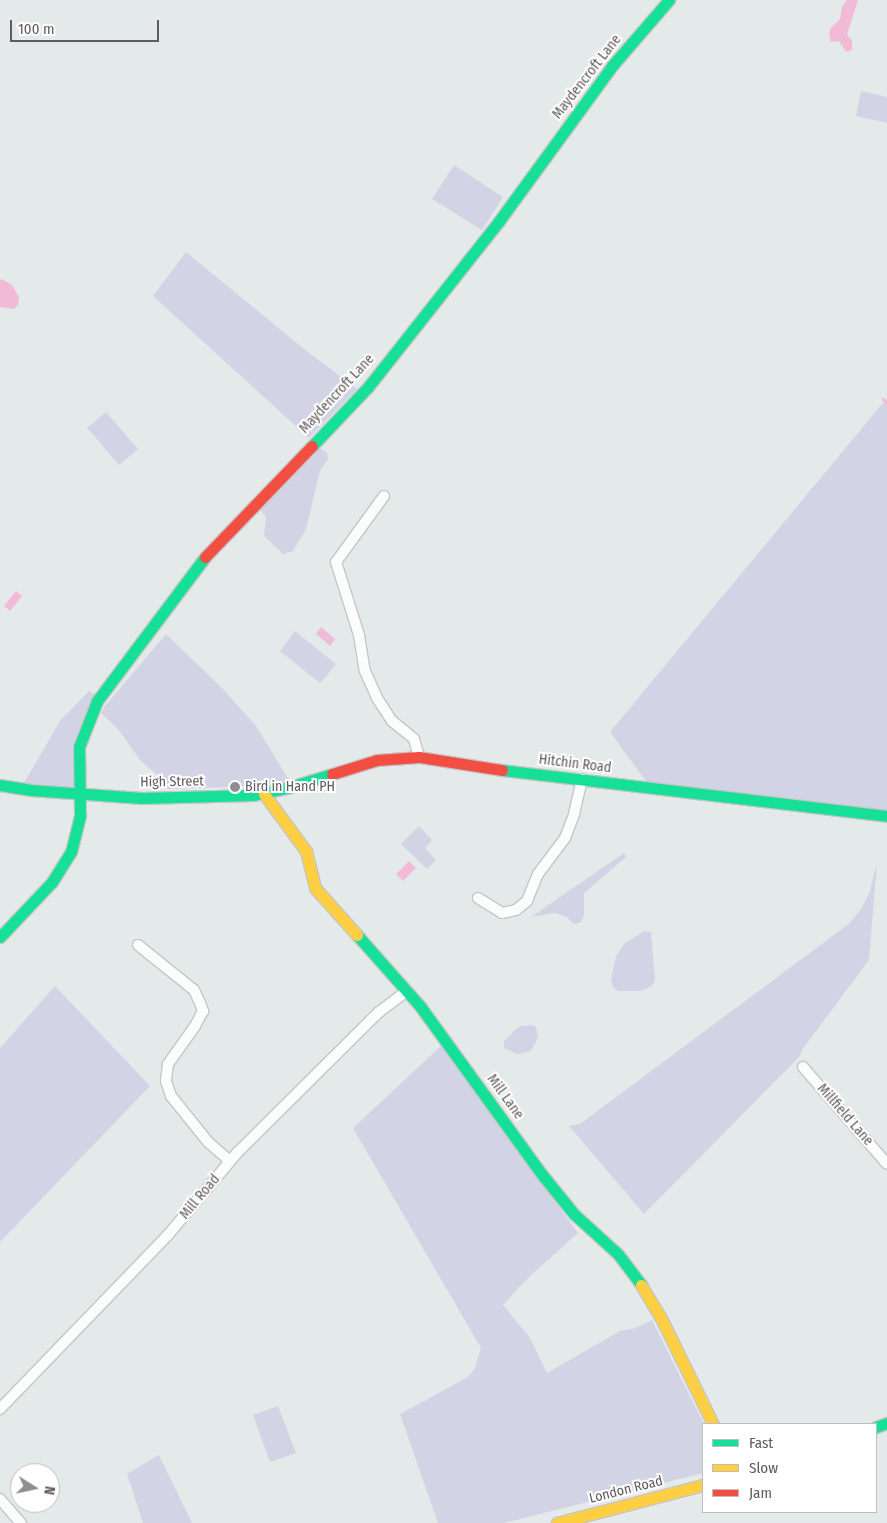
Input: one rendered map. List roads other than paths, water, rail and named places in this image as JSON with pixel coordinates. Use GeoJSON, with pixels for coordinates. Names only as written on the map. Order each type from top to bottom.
{"type":"FeatureCollection","features":[{"type":"Feature","properties":{"kind":"street","name":"Maydencroft Lane"},"geometry":{"type":"LineString","coordinates":[[0,937],[52,882],[64,866],[76,838],[81,794],[79,747],[97,701],[207,554],[368,388],[499,221],[612,66],[669,0]]}},
{"type":"Feature","properties":{"kind":"street"},"geometry":{"type":"LineString","coordinates":[[384,496],[336,562],[359,635],[365,671],[377,698],[392,721],[414,740],[419,757]]}},
{"type":"Feature","properties":{"kind":"street","name":"Hitchin Road"},"geometry":{"type":"LineString","coordinates":[[264,794],[378,760],[419,757],[498,770],[887,816]]}},
{"type":"Feature","properties":{"kind":"street"},"geometry":{"type":"LineString","coordinates":[[478,898],[502,913],[516,910],[527,901],[538,874],[565,838],[574,814],[582,779]]}},
{"type":"Feature","properties":{"kind":"street","name":"High Street"},"geometry":{"type":"LineString","coordinates":[[0,785],[30,790],[142,798],[264,794]]}},
{"type":"Feature","properties":{"kind":"street","name":"Mill Lane"},"geometry":{"type":"LineString","coordinates":[[264,794],[306,851],[315,888],[420,1006],[544,1177],[574,1214],[618,1254],[636,1277],[661,1318],[713,1423]]}},
{"type":"Feature","properties":{"kind":"street"},"geometry":{"type":"LineString","coordinates":[[138,945],[194,990],[200,1003],[203,1011],[195,1026],[168,1064],[166,1081],[171,1096],[208,1142],[230,1161]]}},
{"type":"Feature","properties":{"kind":"street","name":"Mill Road"},"geometry":{"type":"LineString","coordinates":[[0,1409],[168,1235],[230,1161],[379,1012],[407,992]]}},
{"type":"Feature","properties":{"kind":"street","name":"Millfield Lane"},"geometry":{"type":"LineString","coordinates":[[803,1067],[887,1164]]}},
{"type":"Feature","properties":{"kind":"street","name":"London Road"},"geometry":{"type":"LineString","coordinates":[[557,1523],[702,1485]]}},
{"type":"Feature","properties":{"kind":"street"},"geometry":{"type":"LineString","coordinates":[[0,1498],[21,1523]]}},
{"type":"Feature","properties":{"kind":"waterway"},"geometry":{"type":"LineString","coordinates":[[883,399],[887,404]]}},
{"type":"Feature","properties":{"kind":"place","name":"Bird in Hand PH"},"geometry":{"type":"Point","coordinates":[235,787]}}]}
